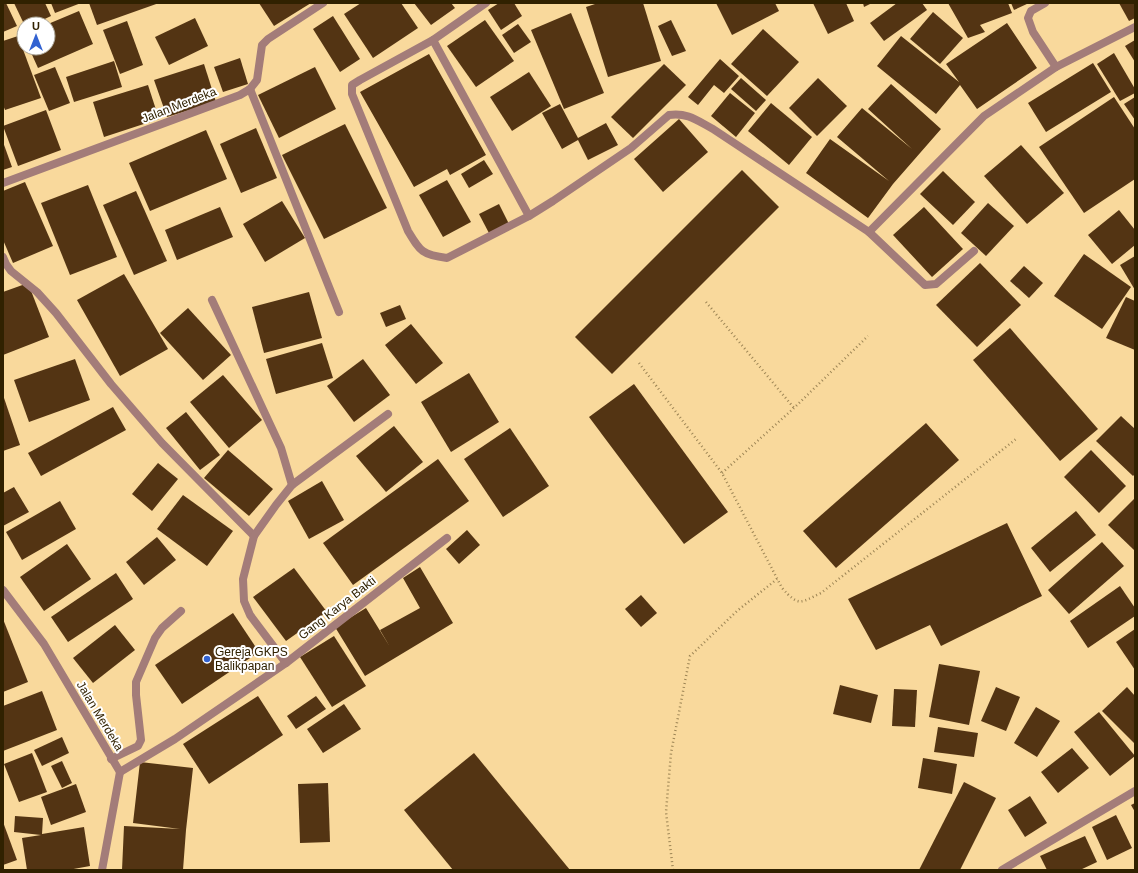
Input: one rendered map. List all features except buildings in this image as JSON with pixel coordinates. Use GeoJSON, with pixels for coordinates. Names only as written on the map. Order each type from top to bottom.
{"type":"FeatureCollection","features":[{"type":"Feature","properties":{"kind":"street"},"geometry":{"type":"LineString","coordinates":[[323,3],[268,38],[262,45],[256,80],[250,89],[339,312]]}},
{"type":"Feature","properties":{"kind":"street"},"geometry":{"type":"LineString","coordinates":[[486,3],[433,40],[352,85],[352,94],[408,231],[419,250],[433,256],[446,258],[529,216],[631,148],[669,115],[682,114],[713,129],[869,232],[925,285],[936,284],[974,251]]}},
{"type":"Feature","properties":{"kind":"street"},"geometry":{"type":"LineString","coordinates":[[1045,3],[1031,10],[1028,18],[1034,32],[1056,66]]}},
{"type":"Feature","properties":{"kind":"street"},"geometry":{"type":"LineString","coordinates":[[869,232],[984,116],[1056,66],[1135,27]]}},
{"type":"Feature","properties":{"kind":"street"},"geometry":{"type":"LineString","coordinates":[[433,40],[529,216]]}},
{"type":"Feature","properties":{"kind":"street","name":"Jalan Merdeka"},"geometry":{"type":"LineString","coordinates":[[3,183],[250,89]]}},
{"type":"Feature","properties":{"kind":"street"},"geometry":{"type":"LineString","coordinates":[[3,258],[11,271],[32,288],[56,313],[111,384],[162,443],[254,536]]}},
{"type":"Feature","properties":{"kind":"street"},"geometry":{"type":"LineString","coordinates":[[212,300],[281,448],[292,485]]}},
{"type":"Feature","properties":{"kind":"street"},"geometry":{"type":"LineString","coordinates":[[286,663],[250,615],[244,601],[242,590],[243,579],[254,536],[292,485],[388,414]]}},
{"type":"Feature","properties":{"kind":"street","name":"Gang Karya Bakti"},"geometry":{"type":"LineString","coordinates":[[120,772],[175,739],[286,663],[447,538]]}},
{"type":"Feature","properties":{"kind":"street","name":"Jalan Merdeka"},"geometry":{"type":"LineString","coordinates":[[3,590],[44,644],[120,772]]}},
{"type":"Feature","properties":{"kind":"street"},"geometry":{"type":"LineString","coordinates":[[111,759],[138,746],[141,740],[136,682],[162,628],[181,611]]}},
{"type":"Feature","properties":{"kind":"street"},"geometry":{"type":"LineString","coordinates":[[102,870],[120,772]]}},
{"type":"Feature","properties":{"kind":"street"},"geometry":{"type":"LineString","coordinates":[[1002,870],[1135,791]]}},
{"type":"Feature","properties":{"kind":"path"},"geometry":{"type":"LineString","coordinates":[[706,302],[794,408]]}},
{"type":"Feature","properties":{"kind":"path"},"geometry":{"type":"LineString","coordinates":[[722,474],[794,408],[868,336]]}},
{"type":"Feature","properties":{"kind":"path"},"geometry":{"type":"LineString","coordinates":[[639,363],[722,474],[782,588],[792,599],[798,602],[821,593],[1016,439]]}},
{"type":"Feature","properties":{"kind":"path"},"geometry":{"type":"LineString","coordinates":[[673,870],[666,812],[672,752],[690,656],[737,611],[777,579]]}},
{"type":"Feature","properties":{"kind":"place","name":"Gereja GKPS Balikpapan"},"geometry":{"type":"Point","coordinates":[207,659]}}]}
